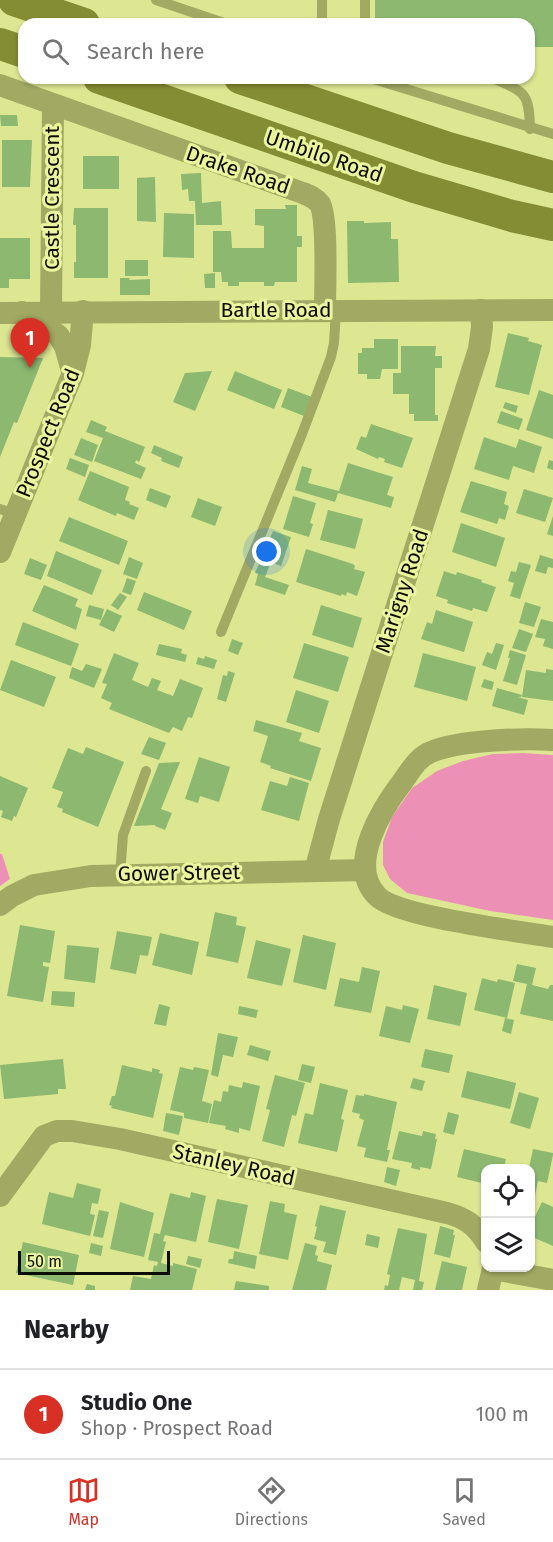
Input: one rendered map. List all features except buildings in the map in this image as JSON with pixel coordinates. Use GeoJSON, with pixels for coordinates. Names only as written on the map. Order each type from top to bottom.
{"type":"FeatureCollection","features":[{"type":"Feature","properties":{"kind":"main road"},"geometry":{"type":"LineString","coordinates":[[14,0],[66,18]]}},
{"type":"Feature","properties":{"kind":"main road"},"geometry":{"type":"LineString","coordinates":[[0,44],[18,50]]}},
{"type":"Feature","properties":{"kind":"main road","name":"Umbilo Road"},"geometry":{"type":"LineString","coordinates":[[116,84],[414,187],[512,216],[553,225]]}},
{"type":"Feature","properties":{"kind":"main road"},"geometry":{"type":"LineString","coordinates":[[258,84],[448,148],[553,177]]}},
{"type":"Feature","properties":{"kind":"street","name":"Castle Crescent"},"geometry":{"type":"LineString","coordinates":[[0,85],[53,105],[51,311]]}},
{"type":"Feature","properties":{"kind":"street","name":"Drake Road"},"geometry":{"type":"LineString","coordinates":[[53,105],[315,199],[321,207],[324,224],[331,310]]}},
{"type":"Feature","properties":{"kind":"street","name":"Marigny Road"},"geometry":{"type":"LineString","coordinates":[[315,871],[329,819],[479,349],[482,327],[481,310]]}},
{"type":"Feature","properties":{"kind":"street","name":"Bartle Road"},"geometry":{"type":"LineString","coordinates":[[11,312],[553,310]]}},
{"type":"Feature","properties":{"kind":"street","name":"Prospect Road"},"geometry":{"type":"LineString","coordinates":[[0,552],[8,512],[73,373],[80,345],[83,311]]}},
{"type":"Feature","properties":{"kind":"street"},"geometry":{"type":"LineString","coordinates":[[11,312],[58,335],[65,346],[73,373]]}},
{"type":"Feature","properties":{"kind":"street"},"geometry":{"type":"LineString","coordinates":[[553,740],[521,739],[455,746],[435,750],[423,756],[382,811],[368,846],[365,870],[377,896],[395,907],[553,937]]}},
{"type":"Feature","properties":{"kind":"street","name":"Gower Street"},"geometry":{"type":"LineString","coordinates":[[0,905],[34,885],[67,879],[120,874],[365,870]]}},
{"type":"Feature","properties":{"kind":"street","name":"Stanley Road"},"geometry":{"type":"LineString","coordinates":[[0,1196],[44,1136],[57,1131],[72,1131],[120,1139],[447,1213],[466,1219],[481,1233]]}},
{"type":"Feature","properties":{"kind":"street"},"geometry":{"type":"LineString","coordinates":[[491,1275],[553,1280]]}},
{"type":"Feature","properties":{"kind":"lane"},"geometry":{"type":"LineString","coordinates":[[156,0],[208,18]]}},
{"type":"Feature","properties":{"kind":"lane"},"geometry":{"type":"LineString","coordinates":[[322,0],[322,18]]}},
{"type":"Feature","properties":{"kind":"lane"},"geometry":{"type":"LineString","coordinates":[[365,0],[365,18]]}},
{"type":"Feature","properties":{"kind":"lane"},"geometry":{"type":"LineString","coordinates":[[389,84],[530,129],[553,134]]}},
{"type":"Feature","properties":{"kind":"lane"},"geometry":{"type":"LineString","coordinates":[[506,84],[527,98],[530,129]]}},
{"type":"Feature","properties":{"kind":"lane"},"geometry":{"type":"LineString","coordinates":[[220,632],[302,434],[331,357],[334,343],[331,310]]}},
{"type":"Feature","properties":{"kind":"lane"},"geometry":{"type":"LineString","coordinates":[[120,874],[123,835],[146,771]]}},
{"type":"Feature","properties":{"kind":"shaded area"},"geometry":{"type":"Polygon","coordinates":[[[493,754],[553,755],[553,920],[490,911],[407,893],[390,879],[383,865],[383,842],[392,817],[412,788],[437,771],[463,761],[493,754]]]}},
{"type":"Feature","properties":{"kind":"shaded area"},"geometry":{"type":"Polygon","coordinates":[[[0,854],[2,854],[10,879],[0,886],[0,854]]]}},
{"type":"Feature","properties":{"kind":"place","name":"Studio One"},"geometry":{"type":"Point","coordinates":[30,368]}}]}
